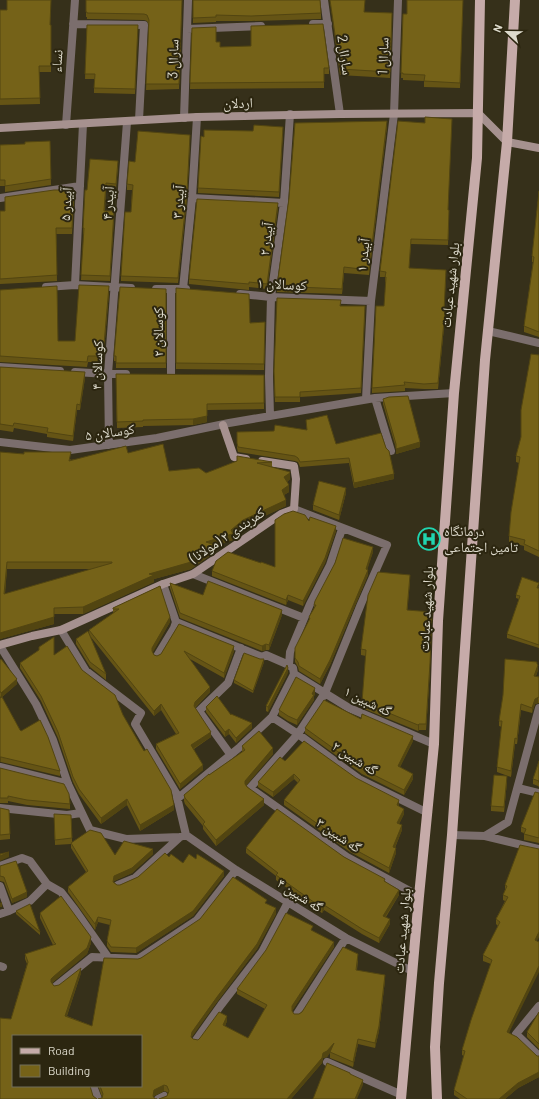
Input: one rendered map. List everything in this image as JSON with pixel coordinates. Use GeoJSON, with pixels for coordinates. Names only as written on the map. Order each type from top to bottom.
{"type":"FeatureCollection","features":[{"type":"Feature","properties":{"kind":"main road","name":"بلوار شهید عبادت"},"geometry":{"type":"LineString","coordinates":[[401,1097],[434,744],[438,621],[454,393],[477,158],[480,0]]}},
{"type":"Feature","properties":{"kind":"main road"},"geometry":{"type":"LineString","coordinates":[[436,1099],[435,1047],[439,983],[452,835],[473,518],[488,331],[507,142],[515,0]]}},
{"type":"Feature","properties":{"kind":"street","name":"نساء"},"geometry":{"type":"LineString","coordinates":[[66,125],[75,0]]}},
{"type":"Feature","properties":{"kind":"street","name":"سارال 3"},"geometry":{"type":"LineString","coordinates":[[184,118],[188,0]]}},
{"type":"Feature","properties":{"kind":"street","name":"سارال 2"},"geometry":{"type":"LineString","coordinates":[[324,0],[340,114]]}},
{"type":"Feature","properties":{"kind":"street","name":"سارال 1"},"geometry":{"type":"LineString","coordinates":[[394,114],[398,0]]}},
{"type":"Feature","properties":{"kind":"street"},"geometry":{"type":"LineString","coordinates":[[73,24],[144,25],[139,120]]}},
{"type":"Feature","properties":{"kind":"street"},"geometry":{"type":"LineString","coordinates":[[304,24],[328,24]]}},
{"type":"Feature","properties":{"kind":"street"},"geometry":{"type":"LineString","coordinates":[[187,29],[265,26]]}},
{"type":"Feature","properties":{"kind":"street"},"geometry":{"type":"LineString","coordinates":[[478,113],[507,142],[539,148]]}},
{"type":"Feature","properties":{"kind":"street","name":"اردلان"},"geometry":{"type":"LineString","coordinates":[[0,128],[196,117],[290,114],[478,113]]}},
{"type":"Feature","properties":{"kind":"street","name":"آبیدر ۲"},"geometry":{"type":"LineString","coordinates":[[270,416],[265,376],[271,297],[284,203],[290,114]]}},
{"type":"Feature","properties":{"kind":"street","name":"آبیدر ۱"},"geometry":{"type":"LineString","coordinates":[[366,399],[371,301],[394,114]]}},
{"type":"Feature","properties":{"kind":"street","name":"آبیدر ۳"},"geometry":{"type":"LineString","coordinates":[[183,289],[192,198],[196,117]]}},
{"type":"Feature","properties":{"kind":"street","name":"آبیدر ۴"},"geometry":{"type":"LineString","coordinates":[[114,287],[127,122]]}},
{"type":"Feature","properties":{"kind":"street","name":"آبیدر ۵"},"geometry":{"type":"LineString","coordinates":[[75,286],[83,124]]}},
{"type":"Feature","properties":{"kind":"street"},"geometry":{"type":"LineString","coordinates":[[0,198],[80,186]]}},
{"type":"Feature","properties":{"kind":"street"},"geometry":{"type":"LineString","coordinates":[[192,198],[284,203]]}},
{"type":"Feature","properties":{"kind":"street"},"geometry":{"type":"LineString","coordinates":[[38,288],[75,286],[197,290]]}},
{"type":"Feature","properties":{"kind":"street","name":"کوسالان ۴"},"geometry":{"type":"LineString","coordinates":[[110,445],[108,374],[114,287]]}},
{"type":"Feature","properties":{"kind":"street","name":"کوسالان ۲"},"geometry":{"type":"LineString","coordinates":[[171,289],[171,374]]}},
{"type":"Feature","properties":{"kind":"street","name":"کوسالان ۱"},"geometry":{"type":"LineString","coordinates":[[234,294],[371,301]]}},
{"type":"Feature","properties":{"kind":"street"},"geometry":{"type":"LineString","coordinates":[[488,331],[539,344]]}},
{"type":"Feature","properties":{"kind":"street"},"geometry":{"type":"LineString","coordinates":[[0,367],[108,374],[132,374]]}},
{"type":"Feature","properties":{"kind":"street","name":"کوسالان ۵"},"geometry":{"type":"LineString","coordinates":[[0,442],[70,450],[157,438],[366,399],[454,393]]}},
{"type":"Feature","properties":{"kind":"street"},"geometry":{"type":"LineString","coordinates":[[375,398],[391,451]]}},
{"type":"Feature","properties":{"kind":"street"},"geometry":{"type":"LineString","coordinates":[[223,425],[234,457],[294,466],[296,479],[294,509],[342,529],[387,545],[360,604],[325,693],[298,734]]}},
{"type":"Feature","properties":{"kind":"street","name":"کمربندی ۲ (مولانا)"},"geometry":{"type":"LineString","coordinates":[[0,646],[32,636],[61,630],[163,584],[193,574],[281,514],[294,509]]}},
{"type":"Feature","properties":{"kind":"street"},"geometry":{"type":"LineString","coordinates":[[289,665],[290,652],[310,604],[330,565],[342,529]]}},
{"type":"Feature","properties":{"kind":"street"},"geometry":{"type":"LineString","coordinates":[[193,574],[304,618]]}},
{"type":"Feature","properties":{"kind":"street"},"geometry":{"type":"LineString","coordinates":[[157,656],[176,622],[163,584]]}},
{"type":"Feature","properties":{"kind":"street"},"geometry":{"type":"LineString","coordinates":[[176,622],[262,657],[266,655],[289,665],[293,668],[294,674],[272,717],[177,798]]}},
{"type":"Feature","properties":{"kind":"street"},"geometry":{"type":"LineString","coordinates":[[61,630],[86,672],[140,713],[135,724],[176,792],[183,836]]}},
{"type":"Feature","properties":{"kind":"street"},"geometry":{"type":"LineString","coordinates":[[0,646],[36,704],[54,740],[68,784],[90,830],[126,839],[183,836]]}},
{"type":"Feature","properties":{"kind":"street"},"geometry":{"type":"LineString","coordinates":[[230,754],[199,711],[228,683],[241,648]]}},
{"type":"Feature","properties":{"kind":"street","name":"گه شبین ۱"},"geometry":{"type":"LineString","coordinates":[[294,674],[349,708],[434,744]]}},
{"type":"Feature","properties":{"kind":"street"},"geometry":{"type":"LineString","coordinates":[[485,836],[508,822],[539,708]]}},
{"type":"Feature","properties":{"kind":"street","name":"گه شبین ۲"},"geometry":{"type":"LineString","coordinates":[[272,717],[298,734],[359,779],[428,813]]}},
{"type":"Feature","properties":{"kind":"street","name":"گه شبین ۳"},"geometry":{"type":"LineString","coordinates":[[298,734],[250,788],[347,857],[419,896]]}},
{"type":"Feature","properties":{"kind":"street"},"geometry":{"type":"LineString","coordinates":[[0,768],[68,784]]}},
{"type":"Feature","properties":{"kind":"street"},"geometry":{"type":"LineString","coordinates":[[518,788],[539,793]]}},
{"type":"Feature","properties":{"kind":"street"},"geometry":{"type":"LineString","coordinates":[[0,808],[67,815],[81,813]]}},
{"type":"Feature","properties":{"kind":"street"},"geometry":{"type":"LineString","coordinates":[[452,835],[485,836],[539,849]]}},
{"type":"Feature","properties":{"kind":"street"},"geometry":{"type":"LineString","coordinates":[[118,885],[135,878],[183,836]]}},
{"type":"Feature","properties":{"kind":"street","name":"گه شبین ۴"},"geometry":{"type":"LineString","coordinates":[[183,836],[346,938],[412,971]]}},
{"type":"Feature","properties":{"kind":"street"},"geometry":{"type":"LineString","coordinates":[[0,866],[22,858],[30,860],[47,884],[60,892],[75,910],[108,958]]}},
{"type":"Feature","properties":{"kind":"street"},"geometry":{"type":"LineString","coordinates":[[56,986],[92,956],[138,959],[198,920],[236,870]]}},
{"type":"Feature","properties":{"kind":"street"},"geometry":{"type":"LineString","coordinates":[[0,914],[30,901],[47,884]]}},
{"type":"Feature","properties":{"kind":"street"},"geometry":{"type":"LineString","coordinates":[[0,886],[9,911]]}},
{"type":"Feature","properties":{"kind":"street"},"geometry":{"type":"LineString","coordinates":[[196,1040],[262,952],[288,902]]}},
{"type":"Feature","properties":{"kind":"street"},"geometry":{"type":"LineString","coordinates":[[297,1014],[346,938]]}},
{"type":"Feature","properties":{"kind":"street"},"geometry":{"type":"LineString","coordinates":[[539,1006],[516,1034],[539,1056]]}},
{"type":"Feature","properties":{"kind":"street"},"geometry":{"type":"LineString","coordinates":[[327,1062],[401,1097]]}},
{"type":"Feature","properties":{"kind":"street"},"geometry":{"type":"LineString","coordinates":[[93,1087],[98,1099]]}},
{"type":"Feature","properties":{"kind":"building"},"geometry":{"type":"Polygon","coordinates":[[[7,0],[51,0],[51,66],[39,66],[40,98],[0,99],[0,10],[7,10],[7,0]]]}},
{"type":"Feature","properties":{"kind":"building"},"geometry":{"type":"Polygon","coordinates":[[[86,0],[182,0],[179,84],[146,84],[149,20],[147,15],[87,13],[86,0]]]}},
{"type":"Feature","properties":{"kind":"building"},"geometry":{"type":"Polygon","coordinates":[[[193,0],[320,0],[321,13],[251,16],[216,15],[216,17],[193,18],[193,0]]]}},
{"type":"Feature","properties":{"kind":"building"},"geometry":{"type":"Polygon","coordinates":[[[330,0],[365,0],[364,12],[392,13],[390,72],[340,69],[330,0]]]}},
{"type":"Feature","properties":{"kind":"building"},"geometry":{"type":"Polygon","coordinates":[[[407,0],[463,0],[460,83],[424,81],[425,75],[401,73],[403,14],[407,14],[407,0]]]}},
{"type":"Feature","properties":{"kind":"building"},"geometry":{"type":"Polygon","coordinates":[[[323,24],[329,68],[324,68],[324,82],[190,83],[192,28],[216,27],[216,42],[220,42],[220,47],[251,46],[251,26],[323,24]]]}},
{"type":"Feature","properties":{"kind":"building"},"geometry":{"type":"Polygon","coordinates":[[[87,25],[138,25],[135,89],[94,88],[95,74],[85,74],[87,25]]]}},
{"type":"Feature","properties":{"kind":"building"},"geometry":{"type":"Polygon","coordinates":[[[425,117],[452,119],[448,240],[411,239],[409,268],[446,270],[445,311],[438,383],[424,384],[404,382],[405,385],[372,388],[376,306],[384,306],[386,272],[380,271],[398,121],[425,123],[425,117]]]}},
{"type":"Feature","properties":{"kind":"building"},"geometry":{"type":"Polygon","coordinates":[[[387,121],[369,270],[344,267],[342,289],[277,286],[289,198],[295,123],[387,121]]]}},
{"type":"Feature","properties":{"kind":"building"},"geometry":{"type":"Polygon","coordinates":[[[254,125],[283,127],[279,192],[198,188],[201,136],[204,137],[204,130],[253,131],[254,125]]]}},
{"type":"Feature","properties":{"kind":"building"},"geometry":{"type":"Polygon","coordinates":[[[138,131],[190,135],[187,192],[178,278],[121,276],[125,212],[131,212],[133,185],[127,184],[129,161],[135,162],[138,131]]]}},
{"type":"Feature","properties":{"kind":"building"},"geometry":{"type":"Polygon","coordinates":[[[50,141],[51,179],[5,186],[5,180],[0,180],[0,145],[50,141]]]}},
{"type":"Feature","properties":{"kind":"building"},"geometry":{"type":"Polygon","coordinates":[[[90,159],[118,161],[116,184],[106,183],[104,211],[114,211],[110,276],[81,275],[85,190],[87,190],[90,159]]]}},
{"type":"Feature","properties":{"kind":"building"},"geometry":{"type":"Polygon","coordinates":[[[54,190],[74,190],[72,228],[56,228],[57,275],[0,279],[0,211],[5,211],[5,197],[54,190]]]}},
{"type":"Feature","properties":{"kind":"building"},"geometry":{"type":"Polygon","coordinates":[[[539,191],[539,332],[524,326],[534,257],[532,256],[539,191]]]}},
{"type":"Feature","properties":{"kind":"building"},"geometry":{"type":"Polygon","coordinates":[[[197,199],[278,203],[267,284],[189,279],[197,199]]]}},
{"type":"Feature","properties":{"kind":"building"},"geometry":{"type":"Polygon","coordinates":[[[79,285],[109,286],[103,356],[88,356],[87,362],[0,356],[0,290],[57,286],[58,341],[75,341],[79,285]]]}},
{"type":"Feature","properties":{"kind":"building"},"geometry":{"type":"Polygon","coordinates":[[[120,287],[166,289],[166,363],[116,363],[116,356],[114,356],[120,287]]]}},
{"type":"Feature","properties":{"kind":"building"},"geometry":{"type":"Polygon","coordinates":[[[176,288],[249,294],[250,323],[265,322],[264,364],[176,363],[176,288]]]}},
{"type":"Feature","properties":{"kind":"building"},"geometry":{"type":"Polygon","coordinates":[[[277,298],[341,300],[340,306],[365,306],[361,388],[300,392],[300,397],[275,397],[274,371],[277,298]]]}},
{"type":"Feature","properties":{"kind":"building"},"geometry":{"type":"Polygon","coordinates":[[[531,354],[539,355],[539,551],[524,544],[525,540],[509,536],[511,512],[520,457],[516,456],[521,437],[521,410],[531,354]]]}},
{"type":"Feature","properties":{"kind":"building"},"geometry":{"type":"Polygon","coordinates":[[[0,367],[85,372],[80,405],[77,404],[73,436],[47,432],[48,428],[14,423],[13,426],[0,424],[0,367]]]}},
{"type":"Feature","properties":{"kind":"building"},"geometry":{"type":"Polygon","coordinates":[[[116,374],[264,375],[264,403],[207,404],[207,416],[193,419],[117,422],[116,374]]]}},
{"type":"Feature","properties":{"kind":"building"},"geometry":{"type":"Polygon","coordinates":[[[408,396],[420,442],[396,449],[396,444],[383,399],[389,397],[408,396]]]}},
{"type":"Feature","properties":{"kind":"building"},"geometry":{"type":"Polygon","coordinates":[[[327,415],[336,444],[381,433],[386,448],[389,451],[394,474],[354,483],[349,458],[300,462],[295,456],[238,447],[237,432],[274,431],[275,425],[307,430],[306,420],[327,415]]]}},
{"type":"Feature","properties":{"kind":"building"},"geometry":{"type":"Polygon","coordinates":[[[163,444],[169,471],[199,468],[206,473],[237,461],[237,456],[272,462],[257,463],[290,472],[284,477],[289,485],[282,490],[286,500],[243,520],[231,530],[233,534],[206,542],[215,545],[191,562],[149,574],[154,575],[83,607],[54,608],[54,617],[0,633],[0,452],[24,454],[24,452],[71,452],[69,461],[126,446],[128,453],[163,444]],[[7,562],[4,594],[112,563],[7,562]]]}},
{"type":"Feature","properties":{"kind":"building"},"geometry":{"type":"Polygon","coordinates":[[[319,481],[346,488],[339,515],[313,505],[319,481]]]}},
{"type":"Feature","properties":{"kind":"building"},"geometry":{"type":"Polygon","coordinates":[[[293,511],[305,515],[309,521],[310,517],[336,526],[325,558],[303,601],[288,595],[286,600],[212,571],[216,561],[228,552],[275,567],[275,520],[284,514],[293,511]]]}},
{"type":"Feature","properties":{"kind":"building"},"geometry":{"type":"Polygon","coordinates":[[[343,538],[373,547],[366,569],[368,570],[330,660],[320,679],[299,666],[295,658],[295,648],[316,605],[314,605],[315,601],[335,563],[343,538]]]}},
{"type":"Feature","properties":{"kind":"building"},"geometry":{"type":"Polygon","coordinates":[[[378,572],[410,575],[407,610],[432,612],[426,724],[418,725],[362,702],[366,650],[361,649],[368,595],[378,572]]]}},
{"type":"Feature","properties":{"kind":"building"},"geometry":{"type":"Polygon","coordinates":[[[522,577],[539,583],[537,588],[539,588],[539,645],[507,634],[520,596],[516,595],[522,577]]]}},
{"type":"Feature","properties":{"kind":"building"},"geometry":{"type":"Polygon","coordinates":[[[208,581],[282,610],[269,645],[266,644],[262,646],[180,613],[170,583],[203,595],[208,581]]]}},
{"type":"Feature","properties":{"kind":"building"},"geometry":{"type":"Polygon","coordinates":[[[160,586],[170,617],[152,648],[154,655],[157,656],[161,654],[179,624],[234,646],[224,673],[184,651],[210,687],[195,702],[194,706],[211,732],[191,745],[203,765],[180,784],[156,744],[179,733],[161,704],[154,711],[89,630],[119,609],[113,608],[160,586]]]}},
{"type":"Feature","properties":{"kind":"building"},"geometry":{"type":"Polygon","coordinates":[[[88,631],[106,674],[90,662],[76,639],[88,631]]]}},
{"type":"Feature","properties":{"kind":"building"},"geometry":{"type":"Polygon","coordinates":[[[54,637],[54,655],[67,646],[82,670],[115,695],[123,715],[144,751],[147,749],[171,790],[174,805],[140,825],[127,799],[101,818],[79,789],[73,777],[58,732],[41,696],[20,663],[39,650],[39,647],[54,637]]]}},
{"type":"Feature","properties":{"kind":"building"},"geometry":{"type":"Polygon","coordinates":[[[244,653],[264,659],[253,691],[234,680],[244,653]]]}},
{"type":"Feature","properties":{"kind":"building"},"geometry":{"type":"Polygon","coordinates":[[[1,659],[17,679],[1,693],[0,660],[1,659]]]}},
{"type":"Feature","properties":{"kind":"building"},"geometry":{"type":"Polygon","coordinates":[[[505,659],[537,662],[538,665],[534,676],[539,677],[539,697],[535,699],[532,708],[521,704],[517,739],[515,738],[511,771],[497,767],[502,721],[499,721],[503,695],[505,659]]]}},
{"type":"Feature","properties":{"kind":"building"},"geometry":{"type":"Polygon","coordinates":[[[287,665],[288,668],[268,707],[266,706],[287,665]]]}},
{"type":"Feature","properties":{"kind":"building"},"geometry":{"type":"Polygon","coordinates":[[[296,677],[315,688],[312,694],[314,695],[297,720],[279,710],[296,677]]]}},
{"type":"Feature","properties":{"kind":"building"},"geometry":{"type":"Polygon","coordinates":[[[217,696],[231,715],[252,723],[236,738],[229,729],[225,732],[206,707],[217,696]]]}},
{"type":"Feature","properties":{"kind":"building"},"geometry":{"type":"Polygon","coordinates":[[[2,697],[21,731],[40,720],[48,737],[60,771],[0,757],[0,698],[2,697]]]}},
{"type":"Feature","properties":{"kind":"building"},"geometry":{"type":"Polygon","coordinates":[[[324,700],[361,719],[362,714],[413,736],[398,766],[413,774],[404,790],[362,769],[305,728],[324,700]]]}},
{"type":"Feature","properties":{"kind":"building"},"geometry":{"type":"Polygon","coordinates":[[[259,731],[273,748],[245,781],[245,784],[264,799],[216,840],[203,824],[205,822],[184,795],[209,774],[245,750],[242,746],[259,731]]]}},
{"type":"Feature","properties":{"kind":"building"},"geometry":{"type":"Polygon","coordinates":[[[304,741],[356,778],[399,800],[397,805],[404,809],[397,823],[402,825],[393,847],[396,848],[389,868],[350,847],[284,800],[300,780],[294,774],[273,792],[258,782],[280,757],[285,761],[304,741]]]}},
{"type":"Feature","properties":{"kind":"building"},"geometry":{"type":"Polygon","coordinates":[[[539,761],[539,781],[533,779],[539,761]]]}},
{"type":"Feature","properties":{"kind":"building"},"geometry":{"type":"Polygon","coordinates":[[[0,768],[64,784],[69,794],[70,804],[27,800],[8,796],[8,798],[0,798],[0,768]]]}},
{"type":"Feature","properties":{"kind":"building"},"geometry":{"type":"Polygon","coordinates":[[[494,775],[507,776],[504,807],[491,806],[494,775]]]}},
{"type":"Feature","properties":{"kind":"building"},"geometry":{"type":"Polygon","coordinates":[[[535,792],[539,793],[539,838],[524,834],[526,829],[521,827],[535,792]]]}},
{"type":"Feature","properties":{"kind":"building"},"geometry":{"type":"Polygon","coordinates":[[[0,808],[9,810],[10,834],[0,835],[0,808]]]}},
{"type":"Feature","properties":{"kind":"building"},"geometry":{"type":"Polygon","coordinates":[[[277,809],[344,857],[385,879],[384,881],[399,890],[383,916],[390,919],[379,938],[324,905],[322,908],[276,875],[278,873],[246,848],[277,809]]]}},
{"type":"Feature","properties":{"kind":"building"},"geometry":{"type":"Polygon","coordinates":[[[54,814],[71,815],[72,838],[55,840],[54,814]]]}},
{"type":"Feature","properties":{"kind":"building"},"geometry":{"type":"Polygon","coordinates":[[[90,830],[101,833],[115,855],[124,841],[153,849],[132,868],[114,876],[113,882],[117,885],[138,877],[165,853],[169,857],[171,854],[183,863],[189,854],[196,859],[197,854],[224,871],[193,911],[136,948],[111,947],[107,941],[111,920],[98,917],[95,924],[68,887],[88,871],[71,843],[90,830]]]}},
{"type":"Feature","properties":{"kind":"building"},"geometry":{"type":"Polygon","coordinates":[[[520,845],[539,849],[539,932],[535,940],[539,942],[539,966],[507,1032],[517,1037],[537,1056],[539,1056],[539,1072],[518,1083],[499,1099],[467,1099],[454,1090],[465,1051],[462,1050],[492,960],[483,955],[500,922],[496,919],[508,897],[503,895],[507,886],[505,885],[520,845]]]}},
{"type":"Feature","properties":{"kind":"building"},"geometry":{"type":"Polygon","coordinates":[[[16,861],[27,892],[12,899],[4,877],[0,876],[0,866],[16,861]]]}},
{"type":"Feature","properties":{"kind":"building"},"geometry":{"type":"Polygon","coordinates":[[[233,877],[267,900],[265,903],[276,908],[257,944],[192,1032],[191,1037],[193,1039],[198,1040],[200,1038],[219,1012],[227,1016],[223,1025],[248,1038],[267,1005],[237,989],[266,950],[286,913],[313,926],[311,930],[334,942],[292,1006],[292,1011],[294,1014],[299,1014],[302,1012],[343,947],[358,954],[356,970],[385,975],[379,1026],[375,1043],[358,1039],[353,1062],[330,1052],[334,1043],[327,1051],[323,1053],[322,1058],[287,1099],[159,1099],[167,1096],[169,1091],[167,1086],[164,1085],[154,1090],[153,1096],[155,1099],[98,1099],[102,1098],[103,1094],[100,1087],[142,1087],[142,1035],[12,1035],[12,1087],[90,1087],[93,1096],[97,1099],[0,1099],[0,1018],[11,1019],[28,962],[25,954],[56,944],[40,913],[61,896],[91,937],[87,948],[53,977],[51,982],[54,986],[59,985],[81,968],[65,1016],[92,1026],[104,958],[141,958],[200,919],[233,877]]]}},
{"type":"Feature","properties":{"kind":"building"},"geometry":{"type":"Polygon","coordinates":[[[30,904],[40,932],[16,911],[30,904]]]}},
{"type":"Feature","properties":{"kind":"building"},"geometry":{"type":"Polygon","coordinates":[[[539,1012],[539,1044],[527,1032],[539,1012]]]}},
{"type":"Feature","properties":{"kind":"building"},"geometry":{"type":"Polygon","coordinates":[[[327,1063],[363,1080],[355,1099],[313,1099],[327,1063]]]}},
{"type":"Feature","properties":{"kind":"place","name":"درمانگاه تامین اجتماعی"},"geometry":{"type":"Point","coordinates":[429,539]}}]}
